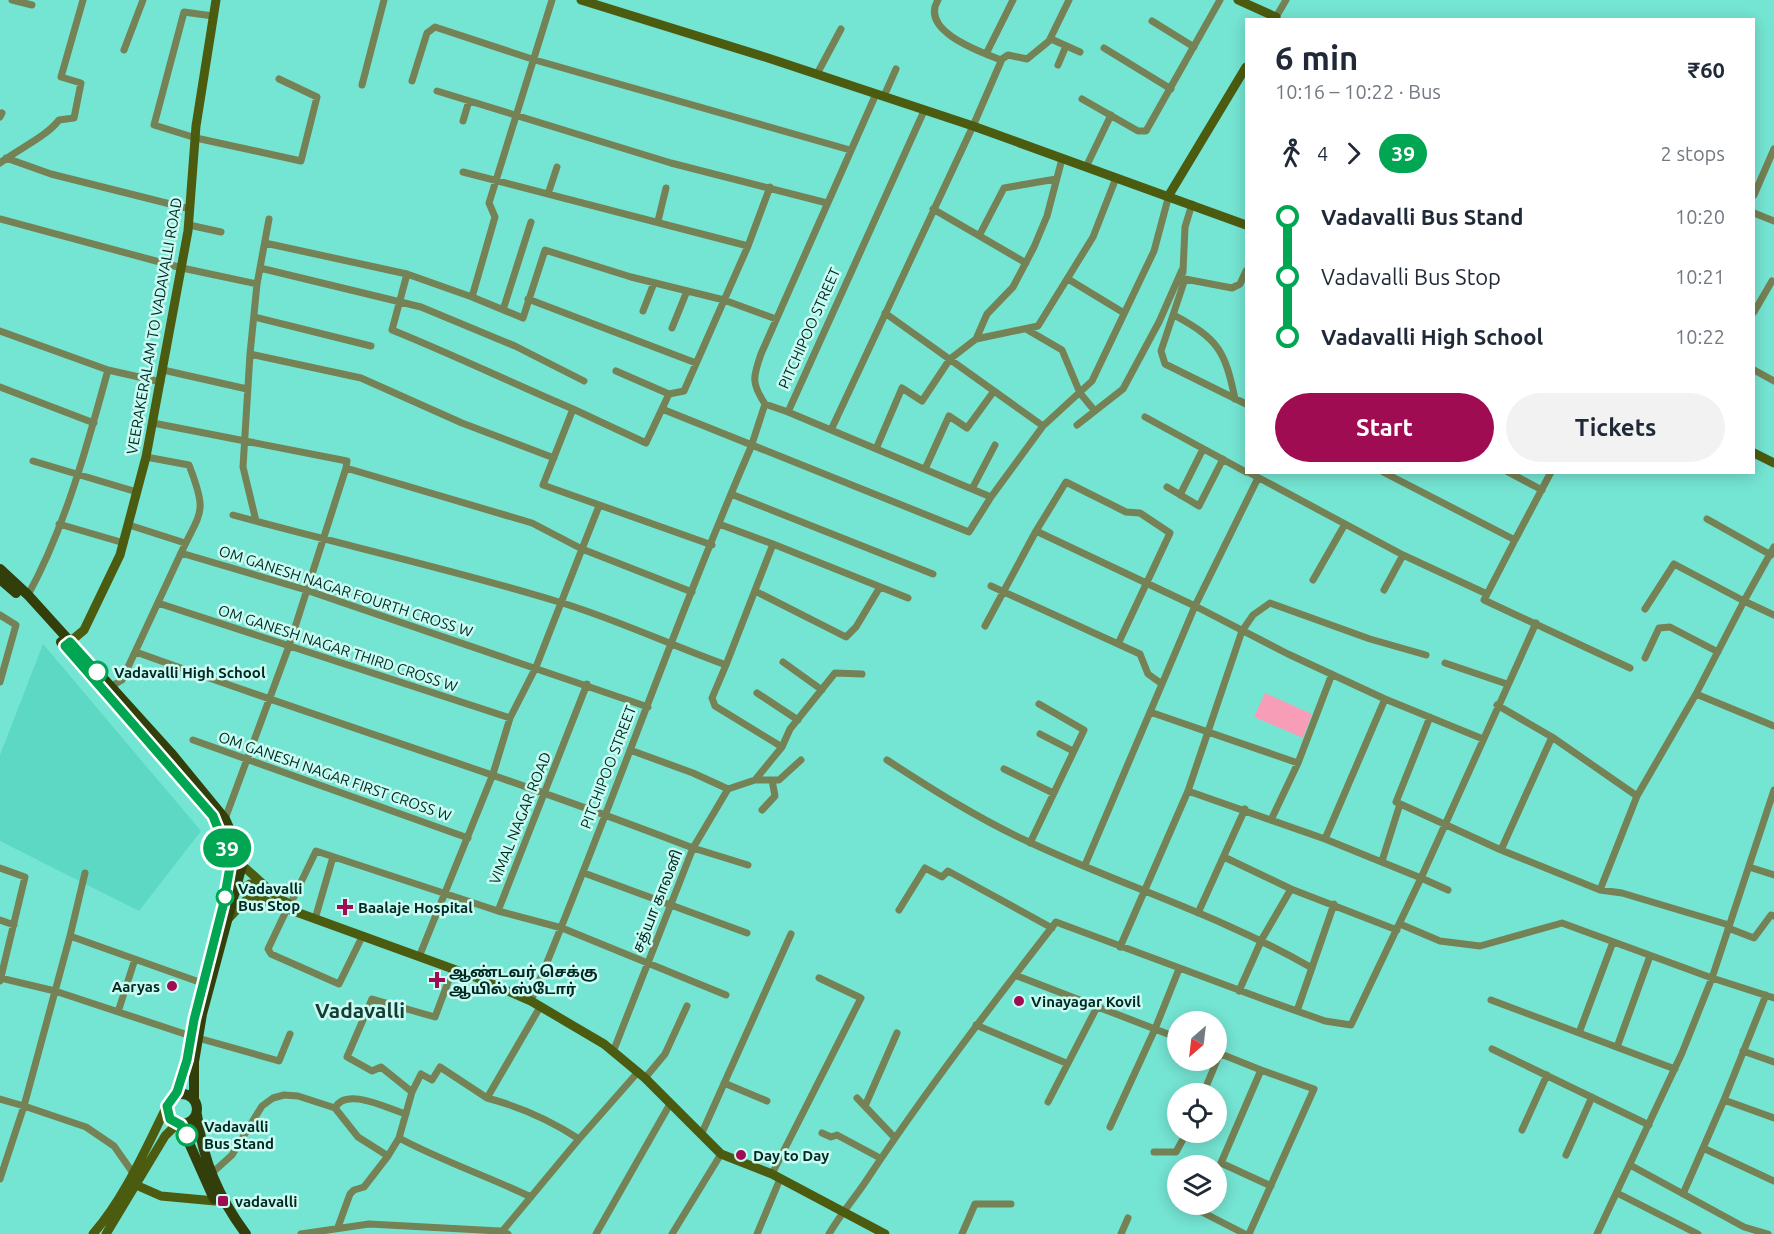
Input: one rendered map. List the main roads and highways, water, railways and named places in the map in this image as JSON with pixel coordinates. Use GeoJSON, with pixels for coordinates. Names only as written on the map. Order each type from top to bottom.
{"type":"FeatureCollection","features":[{"type":"Feature","properties":{"kind":"main road"},"geometry":{"type":"LineString","coordinates":[[0,569],[28,595],[213,816],[226,846],[231,868],[202,983],[194,1037],[194,1100],[204,1153],[218,1199],[246,1234]]}},
{"type":"Feature","properties":{"kind":"main road"},"geometry":{"type":"LineString","coordinates":[[0,579],[67,644]]}},
{"type":"Feature","properties":{"kind":"main road"},"geometry":{"type":"LineString","coordinates":[[106,688],[171,753],[225,819],[242,865],[187,1060],[174,1096],[167,1106],[168,1115],[179,1124],[237,1234]]}},
{"type":"Feature","properties":{"kind":"main road"},"geometry":{"type":"LineString","coordinates":[[174,1096],[187,1095],[194,1100]]}},
{"type":"Feature","properties":{"kind":"main road"},"geometry":{"type":"LineString","coordinates":[[179,1124],[190,1123],[197,1115]]}},
{"type":"Feature","properties":{"kind":"place","name":"Vadavalli High School"},"geometry":{"type":"Point","coordinates":[97,672]}},
{"type":"Feature","properties":{"kind":"place","name":"Vadavalli Bus Stop"},"geometry":{"type":"Point","coordinates":[225,897]}},
{"type":"Feature","properties":{"kind":"place","name":"Baalaje Hospital"},"geometry":{"type":"Point","coordinates":[345,907]}},
{"type":"Feature","properties":{"kind":"place","name":"ஆண்டவர் செக்கு ஆயில் ஸ்டோர்"},"geometry":{"type":"Point","coordinates":[437,980]}},
{"type":"Feature","properties":{"kind":"place","name":"Aaryas"},"geometry":{"type":"Point","coordinates":[172,986]}},
{"type":"Feature","properties":{"kind":"place","name":"Vinayagar Kovil"},"geometry":{"type":"Point","coordinates":[1019,1001]}},
{"type":"Feature","properties":{"kind":"place","name":"Vadavalli Bus Stand"},"geometry":{"type":"Point","coordinates":[187,1135]}},
{"type":"Feature","properties":{"kind":"place","name":"Day to Day"},"geometry":{"type":"Point","coordinates":[741,1155]}},
{"type":"Feature","properties":{"kind":"place","name":"vadavalli"},"geometry":{"type":"Point","coordinates":[223,1201]}},
{"type":"Feature","properties":{"kind":"district","name":"Vadavalli"},"geometry":{"type":"Point","coordinates":[360,1010]}}]}
